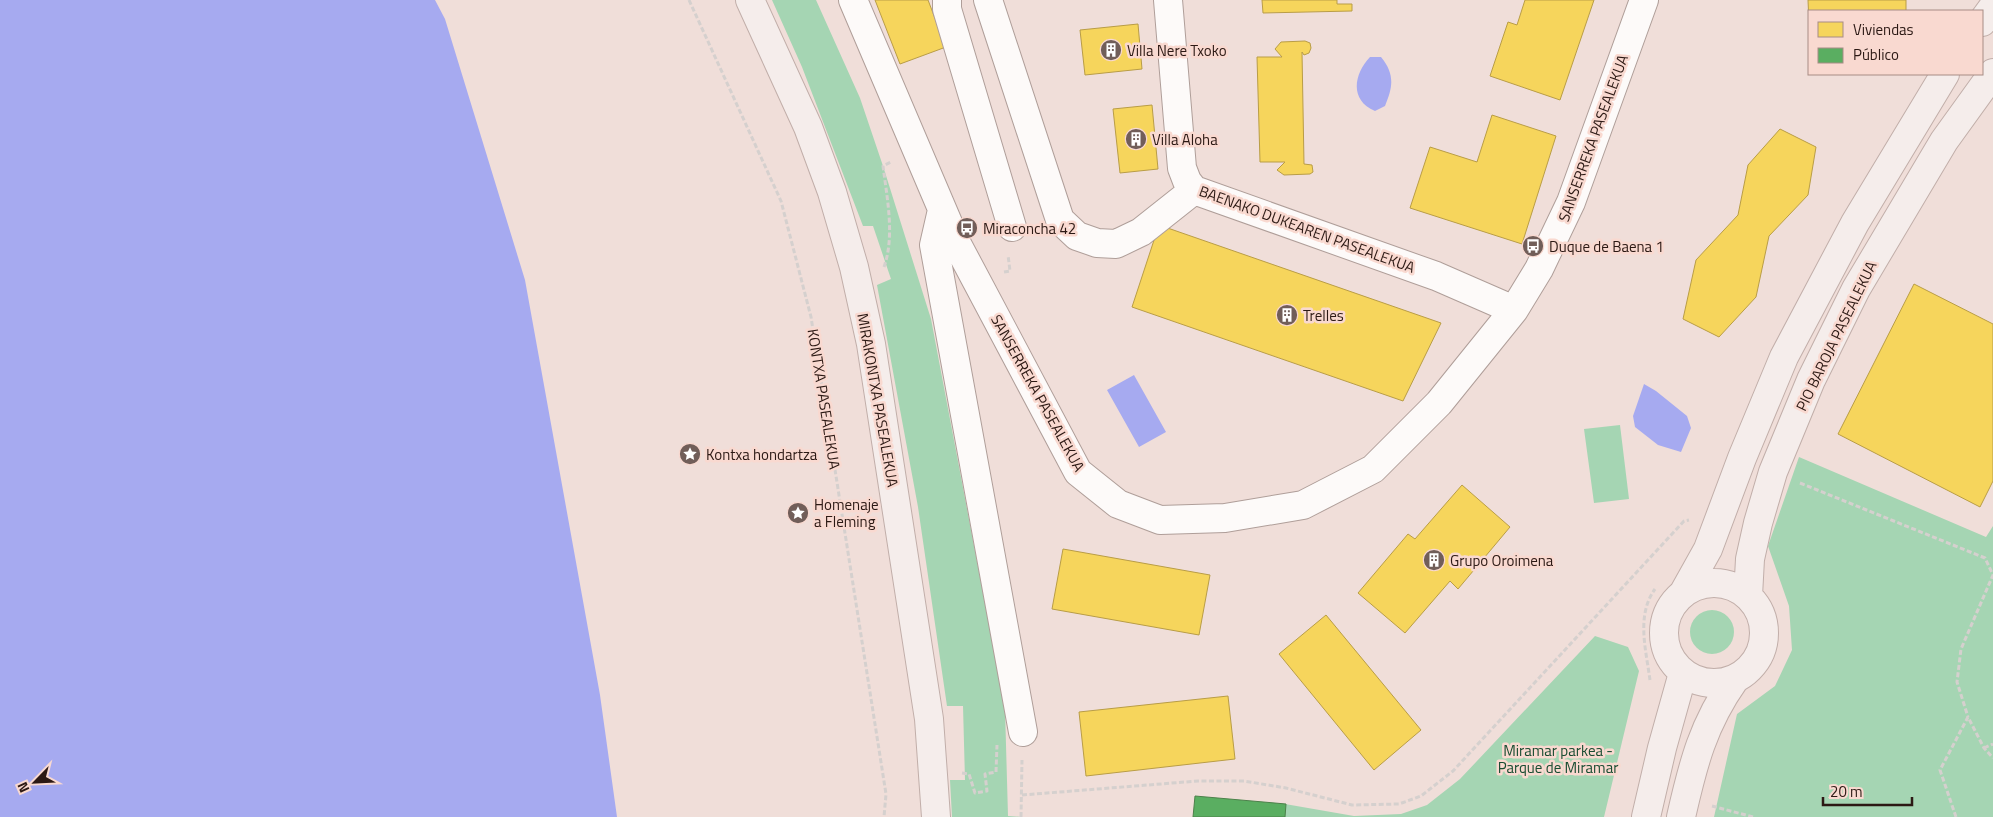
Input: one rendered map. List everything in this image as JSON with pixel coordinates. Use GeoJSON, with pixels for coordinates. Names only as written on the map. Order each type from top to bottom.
{"type":"FeatureCollection","features":[{"type":"Feature","properties":{"kind":"main road","name":"MIRAKONTXA PASEALEKUA"},"geometry":{"type":"LineString","coordinates":[[750,0],[808,127],[832,192],[854,267],[871,344],[929,719],[936,817]]}},
{"type":"Feature","properties":{"kind":"main road"},"geometry":{"type":"LineString","coordinates":[[1983,21],[1993,7]]}},
{"type":"Feature","properties":{"kind":"main road","name":"PIO BAROJA PASEALEKUA"},"geometry":{"type":"LineString","coordinates":[[1748,596],[1750,560],[1758,523],[1773,472],[1811,380],[1856,289],[1944,141],[1993,74]]}},
{"type":"Feature","properties":{"kind":"main road"},"geometry":{"type":"LineString","coordinates":[[1684,592],[1708,549],[1742,458],[1784,357],[1855,223],[1944,75]]}},
{"type":"Feature","properties":{"kind":"main road"},"geometry":{"type":"LineString","coordinates":[[1710,582],[1724,583],[1737,588],[1748,596],[1758,607],[1763,620],[1764,634],[1762,648],[1756,661],[1746,671],[1734,679],[1721,683],[1708,683],[1694,679],[1673,663],[1667,651],[1664,632],[1667,612],[1684,592],[1696,585],[1710,582]]}},
{"type":"Feature","properties":{"kind":"main road"},"geometry":{"type":"LineString","coordinates":[[1646,817],[1662,748],[1683,672]]}},
{"type":"Feature","properties":{"kind":"main road"},"geometry":{"type":"LineString","coordinates":[[1681,817],[1695,757],[1702,737],[1718,704],[1734,679]]}},
{"type":"Feature","properties":{"kind":"street"},"geometry":{"type":"LineString","coordinates":[[853,0],[942,210],[934,245],[1023,732]]}},
{"type":"Feature","properties":{"kind":"street"},"geometry":{"type":"LineString","coordinates":[[948,0],[947,9],[1012,227]]}},
{"type":"Feature","properties":{"kind":"street"},"geometry":{"type":"LineString","coordinates":[[988,0],[1060,220],[1077,236],[1097,243],[1116,244],[1141,232],[1194,190]]}},
{"type":"Feature","properties":{"kind":"street","name":"BAENAKO DUKEAREN PASEALEKUA"},"geometry":{"type":"LineString","coordinates":[[1168,0],[1182,168],[1187,181],[1194,190],[1436,276],[1514,310]]}},
{"type":"Feature","properties":{"kind":"street","name":"SANSERREKA PASEALEKUA"},"geometry":{"type":"LineString","coordinates":[[942,210],[957,244],[1078,472],[1118,504],[1160,520],[1225,518],[1303,505],[1374,469],[1439,403],[1514,310],[1539,269],[1572,202],[1644,0]]}},
{"type":"Feature","properties":{"kind":"path","name":"KONTXA PASEALEKUA"},"geometry":{"type":"LineString","coordinates":[[689,0],[781,201],[812,317],[886,794],[884,817]]}},
{"type":"Feature","properties":{"kind":"path"},"geometry":{"type":"LineString","coordinates":[[883,270],[889,254],[889,212],[883,166],[892,162]]}},
{"type":"Feature","properties":{"kind":"path"},"geometry":{"type":"LineString","coordinates":[[1794,481],[1985,558],[1993,575],[1962,650],[1957,682],[1968,718],[1984,748],[1993,758]]}},
{"type":"Feature","properties":{"kind":"path"},"geometry":{"type":"LineString","coordinates":[[834,518],[842,518]]}},
{"type":"Feature","properties":{"kind":"path"},"geometry":{"type":"LineString","coordinates":[[1022,796],[1198,781],[1244,781],[1286,788],[1352,805],[1399,804],[1421,796],[1453,771],[1684,521]]}},
{"type":"Feature","properties":{"kind":"path"},"geometry":{"type":"LineString","coordinates":[[1651,688],[1644,629],[1647,600],[1658,586]]}},
{"type":"Feature","properties":{"kind":"path"},"geometry":{"type":"LineString","coordinates":[[1956,817],[1940,770],[1968,718]]}},
{"type":"Feature","properties":{"kind":"path"},"geometry":{"type":"LineString","coordinates":[[1021,817],[1023,732]]}},
{"type":"Feature","properties":{"kind":"path"},"geometry":{"type":"LineString","coordinates":[[1984,748],[1993,744]]}},
{"type":"Feature","properties":{"kind":"path"},"geometry":{"type":"LineString","coordinates":[[962,774],[968,774],[975,793],[987,791],[985,774],[996,772],[996,745]]}},
{"type":"Feature","properties":{"kind":"path"},"geometry":{"type":"LineString","coordinates":[[1717,807],[1753,817]]}},
{"type":"Feature","properties":{"kind":"green space"},"geometry":{"type":"Polygon","coordinates":[[[772,0],[816,0],[860,98],[931,319],[1005,709],[1008,816],[1022,817],[952,817],[950,780],[965,780],[963,706],[947,706],[918,507],[877,285],[891,279],[873,226],[863,226],[802,67],[772,0]]]}},
{"type":"Feature","properties":{"kind":"green space"},"geometry":{"type":"Polygon","coordinates":[[[1620,425],[1629,499],[1594,503],[1584,429],[1620,425]]]}},
{"type":"Feature","properties":{"kind":"green space"},"geometry":{"type":"Polygon","coordinates":[[[1799,457],[1986,537],[1993,526],[1993,817],[1714,817],[1737,714],[1775,686],[1792,650],[1789,606],[1768,546],[1799,457]]]}},
{"type":"Feature","properties":{"kind":"green space"},"geometry":{"type":"Polygon","coordinates":[[[1716,610],[1728,616],[1733,623],[1733,641],[1728,648],[1721,653],[1708,654],[1696,648],[1691,641],[1690,628],[1696,616],[1703,611],[1716,610]]]}},
{"type":"Feature","properties":{"kind":"green space","name":"Miramar parkea - Parque de Miramar"},"geometry":{"type":"Polygon","coordinates":[[[1595,636],[1628,647],[1639,671],[1604,817],[1193,817],[1285,804],[1354,816],[1401,814],[1427,805],[1460,779],[1595,636]]]}},
{"type":"Feature","properties":{"kind":"water"},"geometry":{"type":"Polygon","coordinates":[[[0,0],[435,0],[445,19],[525,280],[600,695],[617,817],[0,817],[0,0]]]}},
{"type":"Feature","properties":{"kind":"water"},"geometry":{"type":"Polygon","coordinates":[[[1370,57],[1381,57],[1391,75],[1390,93],[1385,106],[1375,111],[1361,100],[1357,86],[1360,71],[1370,57]]]}},
{"type":"Feature","properties":{"kind":"water"},"geometry":{"type":"Polygon","coordinates":[[[1134,375],[1166,432],[1139,447],[1107,390],[1134,375]]]}},
{"type":"Feature","properties":{"kind":"water"},"geometry":{"type":"Polygon","coordinates":[[[1644,384],[1656,391],[1687,416],[1691,428],[1681,452],[1658,445],[1635,427],[1633,416],[1644,384]]]}},
{"type":"Feature","properties":{"kind":"building: Viviendas"},"geometry":{"type":"Polygon","coordinates":[[[875,0],[928,0],[946,47],[900,64],[875,0]]]}},
{"type":"Feature","properties":{"kind":"building: Viviendas"},"geometry":{"type":"Polygon","coordinates":[[[1262,0],[1337,0],[1337,4],[1352,4],[1352,11],[1263,13],[1262,0]]]}},
{"type":"Feature","properties":{"kind":"building: Viviendas"},"geometry":{"type":"Polygon","coordinates":[[[1525,0],[1594,0],[1560,100],[1490,76],[1508,22],[1517,25],[1525,0]]]}},
{"type":"Feature","properties":{"kind":"building: Viviendas"},"geometry":{"type":"Polygon","coordinates":[[[1808,0],[1906,0],[1906,10],[1808,10],[1808,0]]]}},
{"type":"Feature","properties":{"kind":"building: Viviendas","name":"Villa Nere Txoko"},"geometry":{"type":"Polygon","coordinates":[[[1138,24],[1142,69],[1085,75],[1080,30],[1138,24]]]}},
{"type":"Feature","properties":{"kind":"building: Viviendas"},"geometry":{"type":"Polygon","coordinates":[[[1305,41],[1310,43],[1311,48],[1309,53],[1304,55],[1302,52],[1304,164],[1312,165],[1313,172],[1310,174],[1284,175],[1277,170],[1285,162],[1260,162],[1257,57],[1282,57],[1275,49],[1281,42],[1305,41]]]}},
{"type":"Feature","properties":{"kind":"building: Viviendas","name":"Villa Aloha"},"geometry":{"type":"Polygon","coordinates":[[[1152,105],[1158,169],[1120,173],[1113,109],[1152,105]]]}},
{"type":"Feature","properties":{"kind":"building: Viviendas"},"geometry":{"type":"Polygon","coordinates":[[[1492,115],[1556,136],[1522,244],[1410,208],[1430,147],[1477,162],[1492,115]]]}},
{"type":"Feature","properties":{"kind":"building: Viviendas"},"geometry":{"type":"Polygon","coordinates":[[[1780,129],[1816,147],[1808,195],[1769,236],[1756,297],[1719,337],[1683,319],[1696,260],[1738,215],[1748,165],[1780,129]]]}},
{"type":"Feature","properties":{"kind":"building: Viviendas","name":"Trelles"},"geometry":{"type":"Polygon","coordinates":[[[1159,225],[1441,323],[1403,401],[1132,307],[1159,225]]]}},
{"type":"Feature","properties":{"kind":"building: Viviendas"},"geometry":{"type":"Polygon","coordinates":[[[1914,284],[1993,324],[1993,481],[1980,507],[1838,434],[1914,284]]]}},
{"type":"Feature","properties":{"kind":"building: Viviendas","name":"Grupo Oroimena"},"geometry":{"type":"Polygon","coordinates":[[[1462,485],[1510,527],[1458,589],[1450,581],[1405,633],[1358,593],[1408,534],[1415,539],[1462,485]]]}},
{"type":"Feature","properties":{"kind":"building: Viviendas"},"geometry":{"type":"Polygon","coordinates":[[[1063,549],[1210,575],[1199,635],[1052,609],[1063,549]]]}},
{"type":"Feature","properties":{"kind":"building: Viviendas"},"geometry":{"type":"Polygon","coordinates":[[[1326,615],[1421,730],[1374,770],[1279,654],[1326,615]]]}},
{"type":"Feature","properties":{"kind":"building: Viviendas"},"geometry":{"type":"Polygon","coordinates":[[[1228,696],[1235,759],[1086,776],[1079,712],[1228,696]]]}},
{"type":"Feature","properties":{"kind":"building: Público"},"geometry":{"type":"Polygon","coordinates":[[[1195,796],[1286,804],[1285,817],[1193,817],[1195,796]]]}},
{"type":"Feature","properties":{"kind":"place","name":"Villa Nere Txoko"},"geometry":{"type":"Point","coordinates":[1111,50]}},
{"type":"Feature","properties":{"kind":"place","name":"Villa Aloha"},"geometry":{"type":"Point","coordinates":[1136,139]}},
{"type":"Feature","properties":{"kind":"place","name":"Miraconcha 42"},"geometry":{"type":"Point","coordinates":[967,228]}},
{"type":"Feature","properties":{"kind":"place","name":"Duque de Baena 1"},"geometry":{"type":"Point","coordinates":[1533,246]}},
{"type":"Feature","properties":{"kind":"place","name":"Trelles"},"geometry":{"type":"Point","coordinates":[1287,315]}},
{"type":"Feature","properties":{"kind":"place","name":"Kontxa hondartza"},"geometry":{"type":"Point","coordinates":[690,454]}},
{"type":"Feature","properties":{"kind":"place","name":"Homenaje a Fleming"},"geometry":{"type":"Point","coordinates":[798,513]}},
{"type":"Feature","properties":{"kind":"place","name":"Grupo Oroimena"},"geometry":{"type":"Point","coordinates":[1434,560]}}]}
